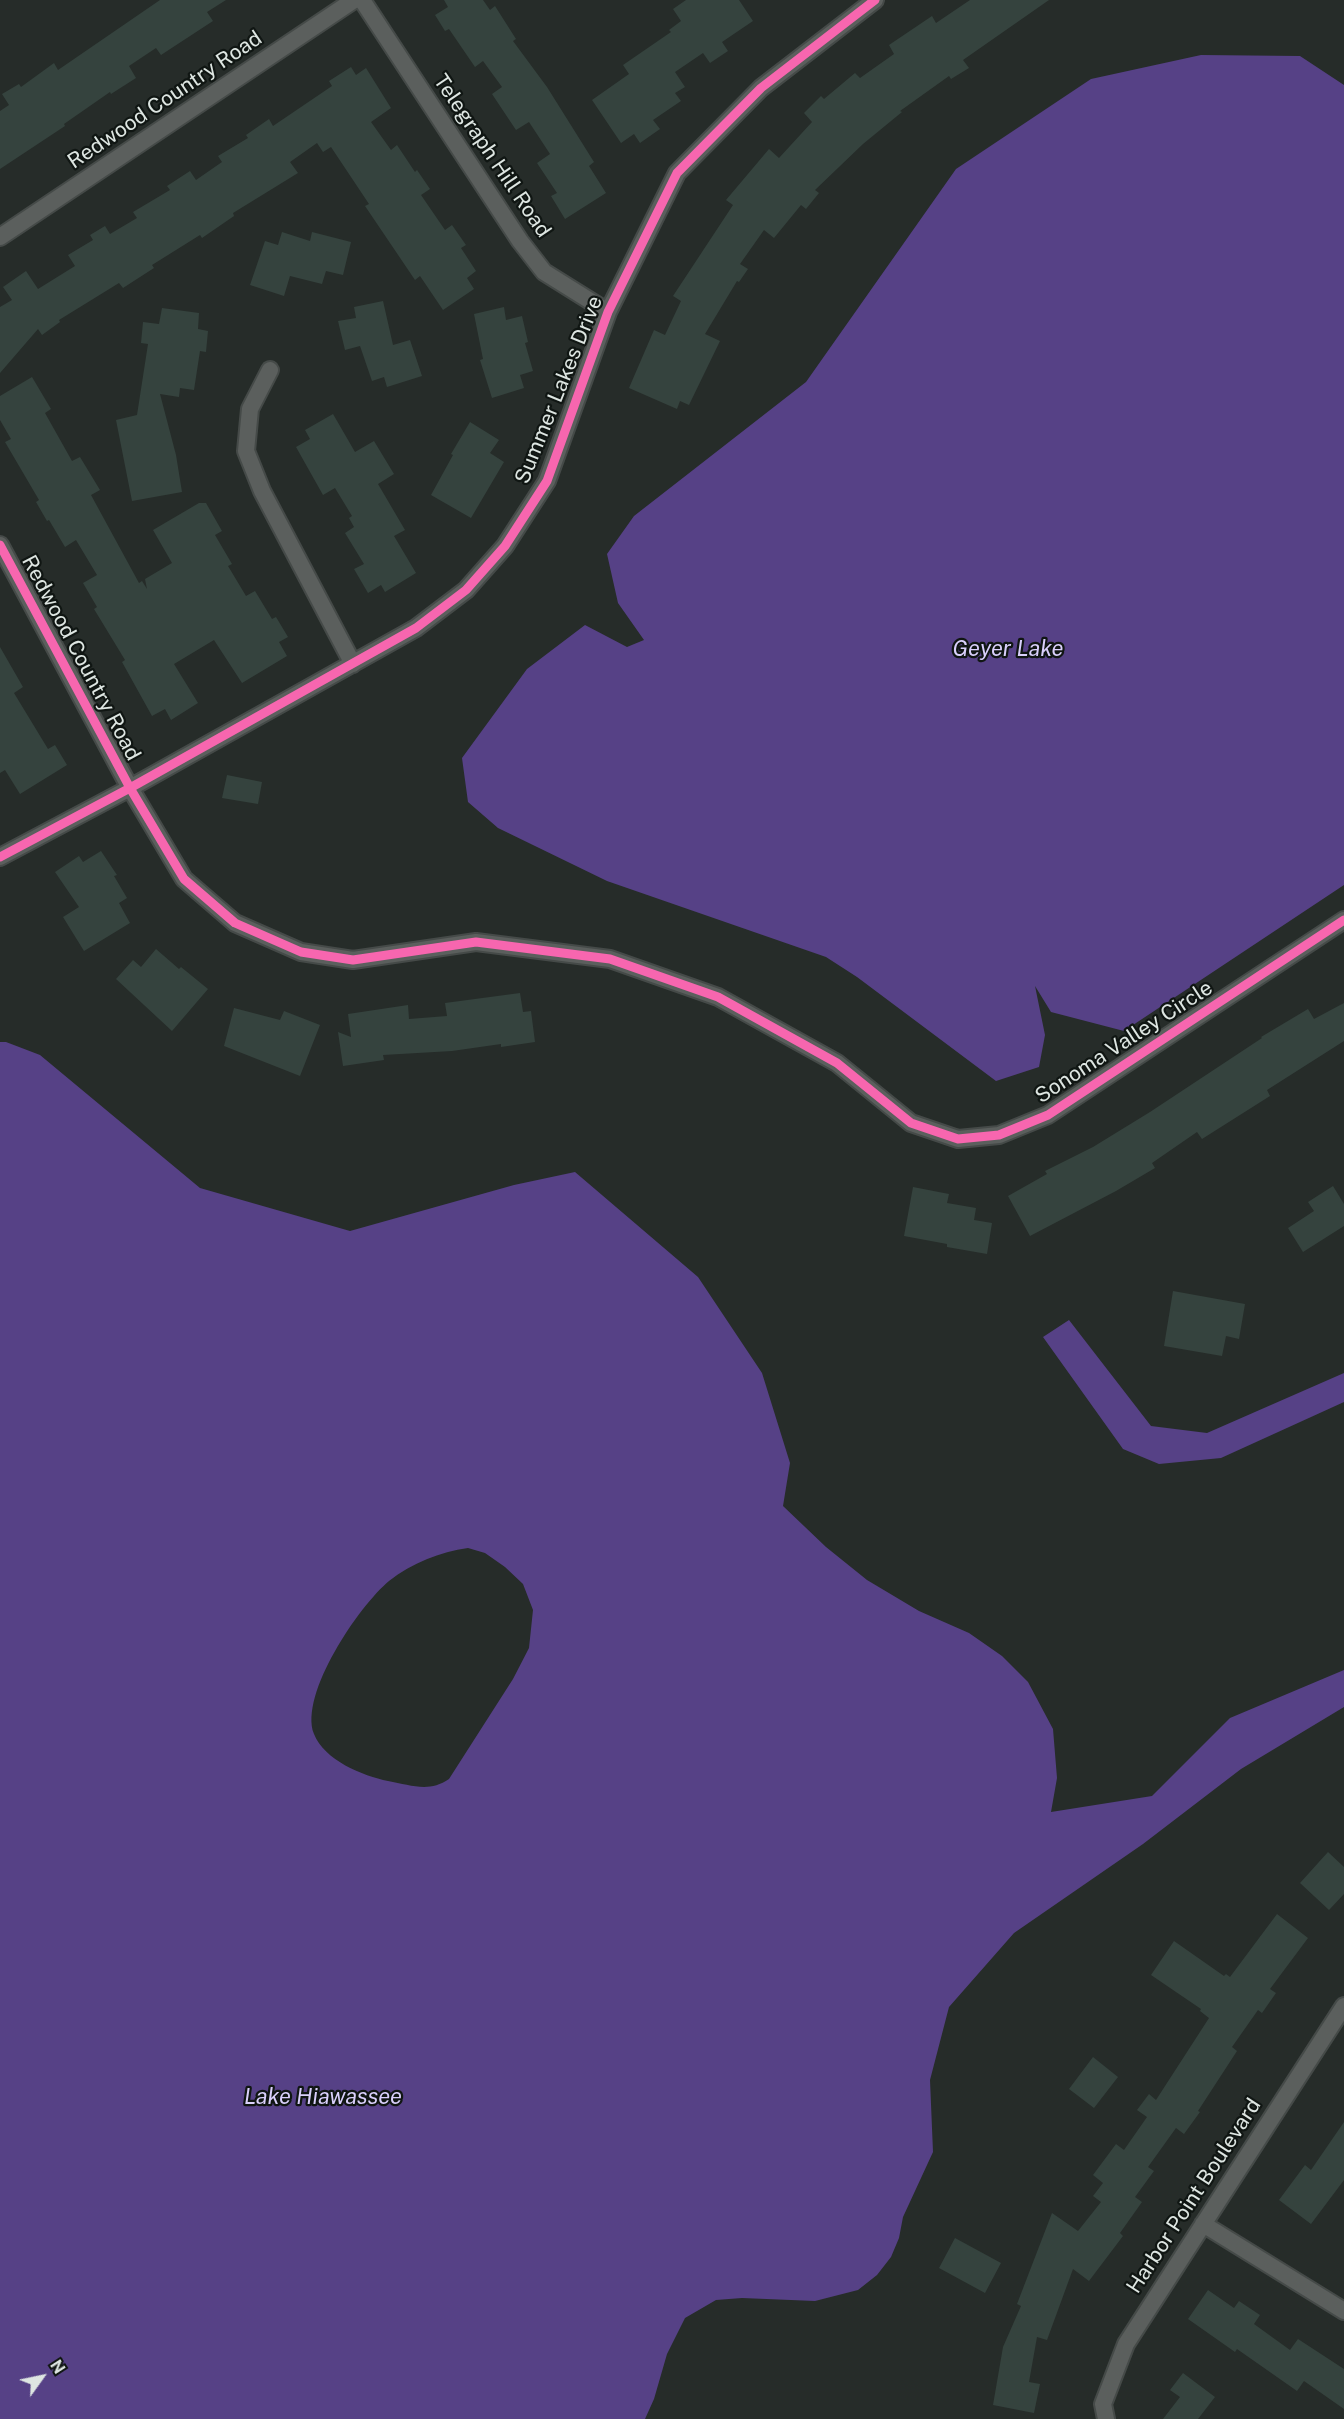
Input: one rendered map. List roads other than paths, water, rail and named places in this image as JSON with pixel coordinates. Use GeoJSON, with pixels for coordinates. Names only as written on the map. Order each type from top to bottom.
{"type":"FeatureCollection","features":[{"type":"Feature","properties":{"kind":"street","name":"Redwood Country Road"},"geometry":{"type":"LineString","coordinates":[[0,237],[354,0]]}},
{"type":"Feature","properties":{"kind":"street","name":"Telegraph Hill Road"},"geometry":{"type":"LineString","coordinates":[[362,0],[520,241],[544,272],[608,312]]}},
{"type":"Feature","properties":{"kind":"street","name":"Summer Lakes Drive"},"geometry":{"type":"LineString","coordinates":[[0,857],[130,788],[417,628],[458,596],[505,546],[547,481],[608,312],[677,173],[761,88],[875,0]]}},
{"type":"Feature","properties":{"kind":"street"},"geometry":{"type":"LineString","coordinates":[[270,370],[250,409],[246,451],[262,491],[353,664]]}},
{"type":"Feature","properties":{"kind":"street","name":"Redwood Country Road"},"geometry":{"type":"LineString","coordinates":[[0,544],[130,788]]}},
{"type":"Feature","properties":{"kind":"street","name":"Sonoma Valley Circle"},"geometry":{"type":"LineString","coordinates":[[130,788],[184,879],[235,923],[301,952],[352,960],[476,942],[610,959],[718,997],[837,1063],[911,1123],[958,1139],[999,1135],[1048,1115],[1344,920]]}},
{"type":"Feature","properties":{"kind":"street","name":"Harbor Point Boulevard"},"geometry":{"type":"LineString","coordinates":[[1106,2419],[1103,2404],[1126,2344],[1344,2006]]}},
{"type":"Feature","properties":{"kind":"street"},"geometry":{"type":"LineString","coordinates":[[1203,2224],[1344,2311]]}},
{"type":"Feature","properties":{"kind":"water","name":"Geyer Lake"},"geometry":{"type":"Polygon","coordinates":[[[1201,55],[1300,56],[1344,85],[1344,885],[1124,1031],[1051,1012],[1035,986],[1045,1035],[1039,1067],[996,1081],[857,977],[826,957],[607,881],[498,828],[468,802],[462,758],[527,669],[585,625],[627,647],[644,640],[618,603],[607,554],[634,516],[806,382],[956,169],[1091,79],[1201,55]]]}},
{"type":"Feature","properties":{"kind":"water","name":"Lake Hiawassee"},"geometry":{"type":"Polygon","coordinates":[[[0,1042],[6,1042],[40,1055],[200,1188],[350,1231],[514,1185],[575,1172],[698,1277],[762,1373],[790,1463],[783,1506],[826,1547],[867,1580],[919,1611],[969,1633],[1002,1656],[1028,1682],[1053,1729],[1057,1778],[1051,1812],[1152,1796],[1230,1718],[1344,1670],[1344,1707],[1241,1769],[1143,1844],[1014,1933],[949,2007],[930,2080],[933,2152],[903,2217],[899,2238],[891,2257],[877,2275],[858,2290],[815,2301],[742,2298],[716,2300],[685,2318],[667,2354],[654,2399],[645,2419],[0,2419],[0,1042]],[[468,1548],[437,1555],[417,1564],[389,1581],[348,1630],[323,1675],[315,1697],[312,1717],[314,1734],[326,1752],[335,1759],[367,1775],[412,1786],[434,1786],[449,1779],[513,1679],[529,1648],[533,1610],[523,1584],[485,1553],[468,1548]]]}},
{"type":"Feature","properties":{"kind":"water"},"geometry":{"type":"Polygon","coordinates":[[[1069,1320],[1151,1426],[1207,1433],[1344,1373],[1344,1402],[1221,1458],[1159,1464],[1123,1449],[1043,1337],[1069,1320]]]}}]}
